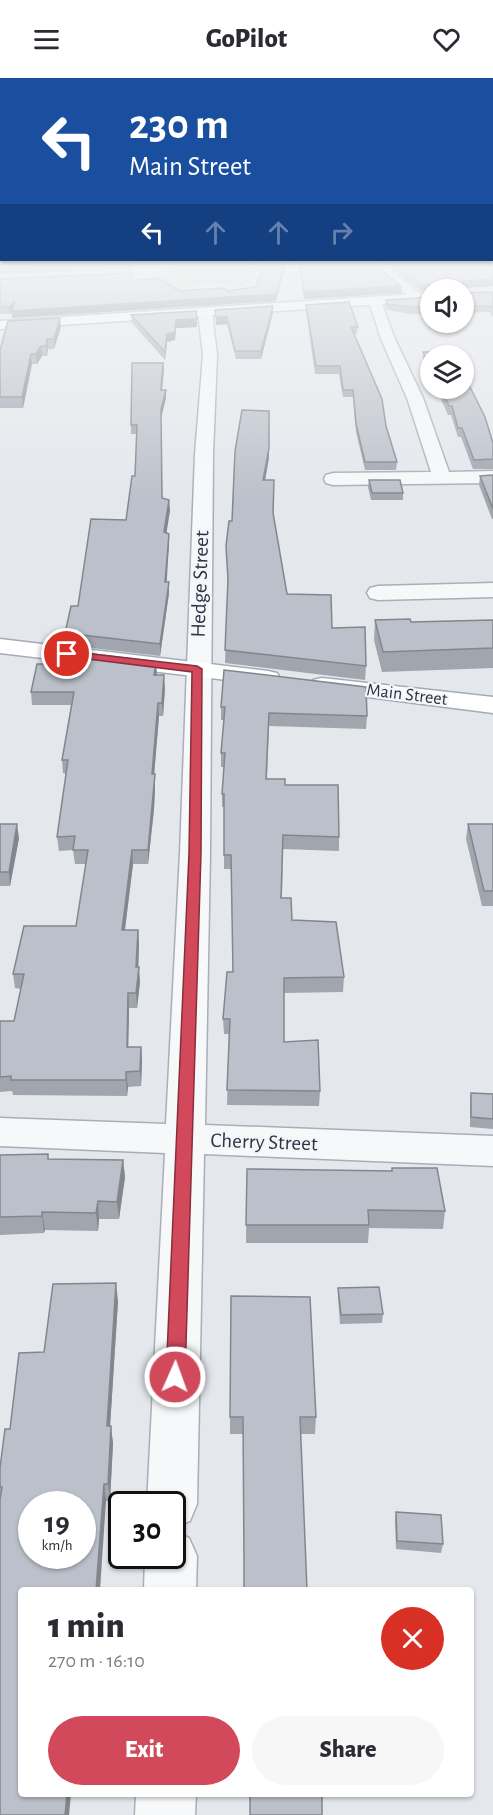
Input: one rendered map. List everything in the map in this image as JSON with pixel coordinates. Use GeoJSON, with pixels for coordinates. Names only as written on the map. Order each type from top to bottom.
{"type":"FeatureCollection","features":[{"type":"Feature","properties":{"kind":"main road","name":"Main Street"},"geometry":{"type":"LineString","coordinates":[[0,646],[493,705]]}},
{"type":"Feature","properties":{"kind":"street","name":"Hedge Street"},"geometry":{"type":"LineString","coordinates":[[172,1491],[195,853],[197,669],[210,355],[208,340]]}},
{"type":"Feature","properties":{"kind":"street"},"geometry":{"type":"LineString","coordinates":[[388,340],[415,398],[442,477]]}},
{"type":"Feature","properties":{"kind":"street"},"geometry":{"type":"LineString","coordinates":[[333,478],[493,477]]}},
{"type":"Feature","properties":{"kind":"street"},"geometry":{"type":"LineString","coordinates":[[378,593],[493,590]]}},
{"type":"Feature","properties":{"kind":"street","name":"Cherry Street"},"geometry":{"type":"LineString","coordinates":[[0,1132],[493,1150]]}},
{"type":"Feature","properties":{"kind":"street"},"geometry":{"type":"LineString","coordinates":[[170,1587],[171,1569]]}},
{"type":"Feature","properties":{"kind":"street"},"geometry":{"type":"LineString","coordinates":[[165,1815],[166,1797]]}},
{"type":"Feature","properties":{"kind":"building"},"geometry":{"type":"Polygon","coordinates":[[[3,340],[47,340],[46,346],[41,346],[36,354],[31,354],[22,397],[0,397],[0,350],[3,340]]]}},
{"type":"Feature","properties":{"kind":"building"},"geometry":{"type":"Polygon","coordinates":[[[154,340],[166,340],[165,352],[154,340]]]}},
{"type":"Feature","properties":{"kind":"building"},"geometry":{"type":"Polygon","coordinates":[[[232,340],[264,340],[261,351],[235,351],[232,340]]]}},
{"type":"Feature","properties":{"kind":"building"},"geometry":{"type":"Polygon","coordinates":[[[312,340],[357,340],[382,399],[386,426],[397,462],[365,462],[356,424],[353,390],[343,390],[340,366],[316,366],[312,340]]]}},
{"type":"Feature","properties":{"kind":"building"},"geometry":{"type":"Polygon","coordinates":[[[132,363],[163,363],[161,390],[166,390],[161,409],[162,498],[169,500],[164,532],[169,534],[165,582],[169,582],[160,644],[65,633],[71,606],[78,606],[91,519],[126,520],[132,476],[135,476],[137,425],[131,425],[132,363]]]}},
{"type":"Feature","properties":{"kind":"building"},"geometry":{"type":"Polygon","coordinates":[[[474,395],[485,417],[493,443],[493,459],[474,460],[462,428],[458,428],[452,406],[449,406],[446,399],[474,399],[474,395]]]}},
{"type":"Feature","properties":{"kind":"building"},"geometry":{"type":"Polygon","coordinates":[[[242,410],[269,411],[269,448],[263,480],[274,480],[273,513],[287,594],[331,595],[332,628],[365,627],[366,666],[225,650],[228,579],[226,546],[229,521],[232,521],[235,451],[242,410]]]}},
{"type":"Feature","properties":{"kind":"building"},"geometry":{"type":"Polygon","coordinates":[[[493,475],[493,509],[480,476],[493,475]]]}},
{"type":"Feature","properties":{"kind":"building"},"geometry":{"type":"Polygon","coordinates":[[[369,480],[400,480],[403,493],[372,493],[369,480]]]}},
{"type":"Feature","properties":{"kind":"building"},"geometry":{"type":"Polygon","coordinates":[[[410,619],[411,622],[493,620],[493,648],[383,652],[375,620],[410,619]]]}},
{"type":"Feature","properties":{"kind":"building"},"geometry":{"type":"Polygon","coordinates":[[[61,650],[156,662],[154,675],[164,675],[162,703],[158,703],[152,774],[155,774],[148,850],[132,850],[122,930],[138,930],[136,967],[139,967],[136,993],[128,993],[127,1047],[141,1047],[140,1071],[126,1072],[126,1080],[11,1080],[11,1076],[0,1077],[0,1021],[14,1021],[24,974],[13,974],[24,926],[76,926],[88,850],[73,850],[75,836],[57,837],[68,760],[62,760],[74,692],[31,692],[37,664],[59,664],[61,650]]]}},
{"type":"Feature","properties":{"kind":"building"},"geometry":{"type":"Polygon","coordinates":[[[224,670],[366,687],[367,716],[269,713],[266,779],[285,779],[285,785],[338,785],[339,837],[283,835],[281,898],[291,898],[292,920],[336,922],[344,977],[284,978],[284,1042],[318,1040],[320,1091],[227,1090],[230,1019],[223,1019],[227,972],[233,972],[231,855],[224,855],[224,794],[222,794],[225,753],[221,753],[225,707],[221,707],[224,670]]]}},
{"type":"Feature","properties":{"kind":"building"},"geometry":{"type":"Polygon","coordinates":[[[0,824],[17,824],[9,872],[0,872],[0,824]]]}},
{"type":"Feature","properties":{"kind":"building"},"geometry":{"type":"Polygon","coordinates":[[[468,824],[493,824],[493,891],[484,891],[468,824]]]}},
{"type":"Feature","properties":{"kind":"building"},"geometry":{"type":"Polygon","coordinates":[[[471,1093],[493,1094],[493,1119],[471,1117],[471,1093]]]}},
{"type":"Feature","properties":{"kind":"building"},"geometry":{"type":"Polygon","coordinates":[[[48,1154],[48,1159],[123,1160],[117,1202],[98,1201],[96,1213],[42,1212],[42,1216],[0,1217],[0,1155],[48,1154]]]}},
{"type":"Feature","properties":{"kind":"building"},"geometry":{"type":"Polygon","coordinates":[[[392,1168],[437,1168],[445,1211],[368,1210],[369,1225],[246,1225],[247,1169],[392,1171],[392,1168]]]}},
{"type":"Feature","properties":{"kind":"building"},"geometry":{"type":"Polygon","coordinates":[[[116,1283],[107,1426],[111,1426],[108,1484],[104,1484],[96,1587],[18,1587],[18,1797],[67,1797],[65,1815],[0,1815],[0,1500],[2,1487],[0,1487],[0,1468],[5,1429],[10,1429],[19,1353],[44,1352],[53,1284],[116,1283]]]}},
{"type":"Feature","properties":{"kind":"building"},"geometry":{"type":"Polygon","coordinates":[[[379,1287],[383,1314],[341,1315],[338,1288],[379,1287]]]}},
{"type":"Feature","properties":{"kind":"building"},"geometry":{"type":"Polygon","coordinates":[[[231,1296],[310,1297],[316,1417],[300,1417],[307,1587],[244,1587],[243,1417],[230,1417],[231,1296]]]}},
{"type":"Feature","properties":{"kind":"building"},"geometry":{"type":"Polygon","coordinates":[[[396,1512],[441,1515],[443,1544],[397,1541],[396,1512]]]}},
{"type":"Feature","properties":{"kind":"building"},"geometry":{"type":"Polygon","coordinates":[[[250,1797],[322,1797],[322,1815],[250,1815],[250,1797]]]}},
{"type":"Feature","properties":{"kind":"route"},"geometry":{"type":"LineString","coordinates":[[67,654],[197,669],[195,853],[186,1139],[175,1377]]}}]}
